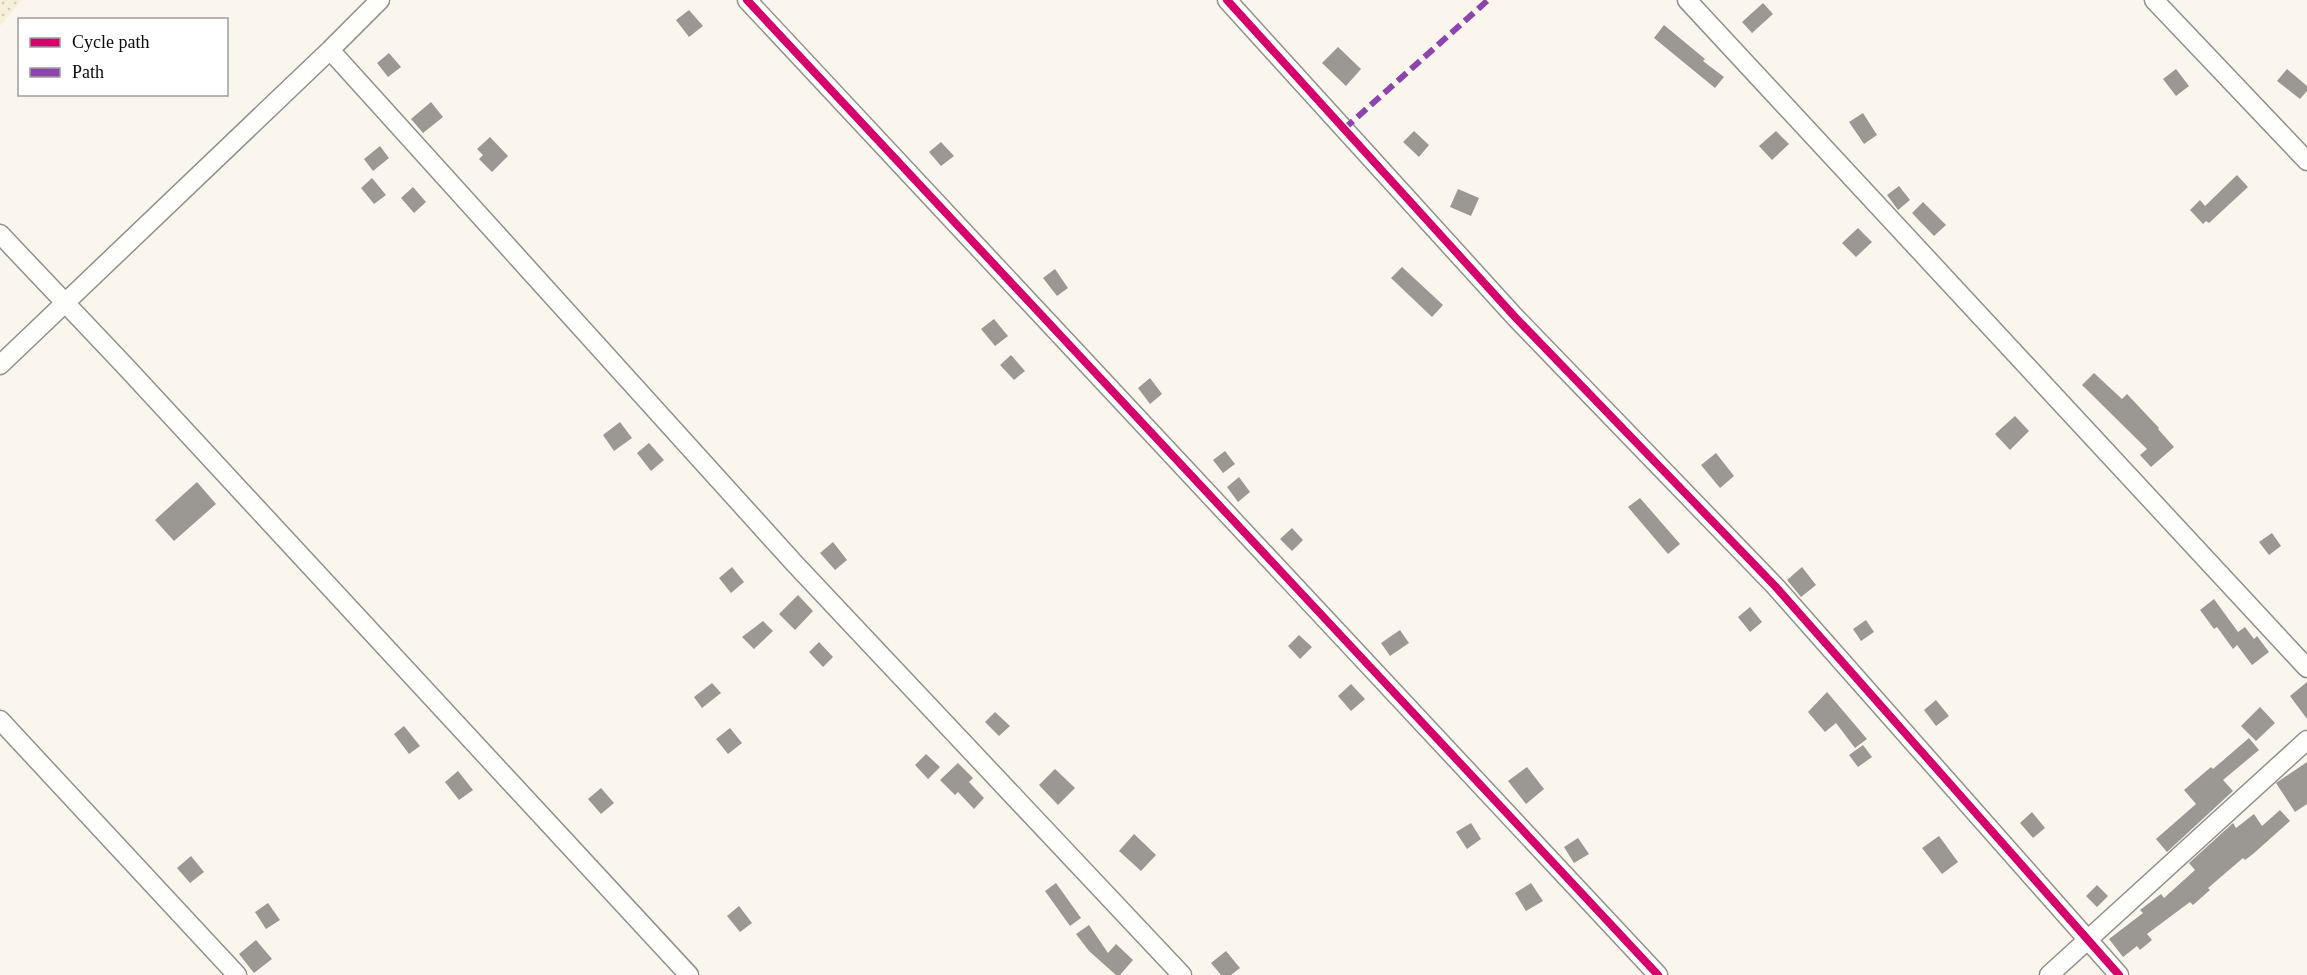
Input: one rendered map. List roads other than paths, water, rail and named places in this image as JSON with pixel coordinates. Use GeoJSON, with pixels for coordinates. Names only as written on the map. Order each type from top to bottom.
{"type":"FeatureCollection","features":[{"type":"Feature","properties":{"kind":"street"},"geometry":{"type":"LineString","coordinates":[[0,365],[380,0]]}},
{"type":"Feature","properties":{"kind":"street"},"geometry":{"type":"LineString","coordinates":[[747,0],[1658,975]]}},
{"type":"Feature","properties":{"kind":"street"},"geometry":{"type":"LineString","coordinates":[[1227,0],[1515,317],[1775,586],[2119,975]]}},
{"type":"Feature","properties":{"kind":"street"},"geometry":{"type":"LineString","coordinates":[[1687,0],[2307,668]]}},
{"type":"Feature","properties":{"kind":"street"},"geometry":{"type":"LineString","coordinates":[[2154,0],[2307,161]]}},
{"type":"Feature","properties":{"kind":"street"},"geometry":{"type":"LineString","coordinates":[[330,50],[795,564],[1182,975]]}},
{"type":"Feature","properties":{"kind":"street"},"geometry":{"type":"LineString","coordinates":[[0,234],[689,975]]}},
{"type":"Feature","properties":{"kind":"street"},"geometry":{"type":"LineString","coordinates":[[0,720],[237,975]]}},
{"type":"Feature","properties":{"kind":"street"},"geometry":{"type":"LineString","coordinates":[[2049,975],[2307,740]]}}]}
